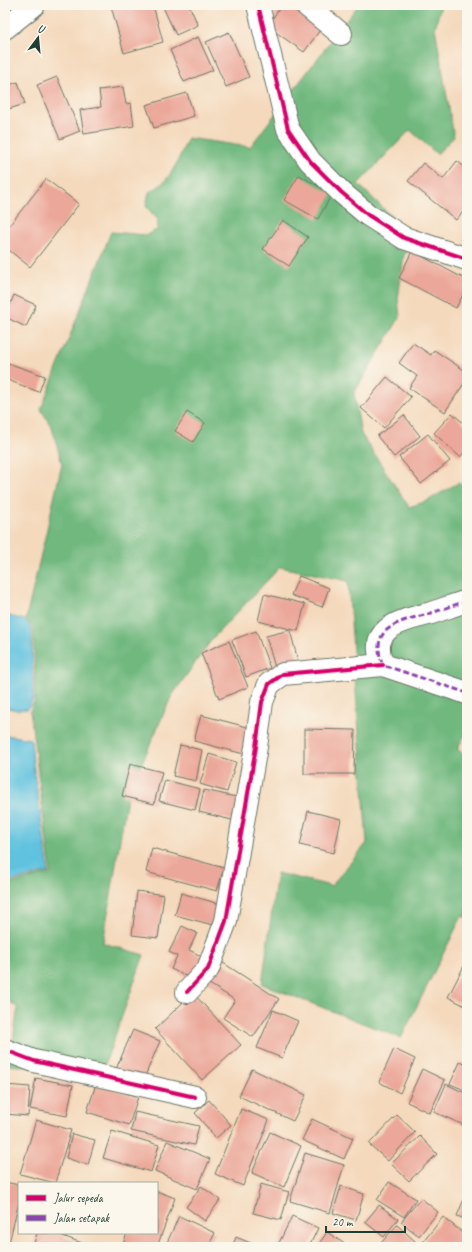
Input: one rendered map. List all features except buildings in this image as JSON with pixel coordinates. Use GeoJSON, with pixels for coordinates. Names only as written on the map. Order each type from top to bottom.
{"type":"FeatureCollection","features":[{"type":"Feature","properties":{"kind":"street"},"geometry":{"type":"LineString","coordinates":[[5,28],[34,5]]}},
{"type":"Feature","properties":{"kind":"street"},"geometry":{"type":"LineString","coordinates":[[258,5],[288,129],[310,161],[340,192],[368,215],[404,238],[467,259]]}},
{"type":"Feature","properties":{"kind":"street"},"geometry":{"type":"LineString","coordinates":[[306,5],[341,34]]}},
{"type":"Feature","properties":{"kind":"street"},"geometry":{"type":"LineString","coordinates":[[383,665],[379,655],[378,642],[385,631],[400,621],[467,601]]}},
{"type":"Feature","properties":{"kind":"street"},"geometry":{"type":"LineString","coordinates":[[187,992],[208,969],[226,921],[256,747],[262,702],[270,684],[283,674],[383,665],[467,693]]}},
{"type":"Feature","properties":{"kind":"street"},"geometry":{"type":"LineString","coordinates":[[5,1050],[34,1061],[195,1097]]}},
{"type":"Feature","properties":{"kind":"green space"},"geometry":{"type":"Polygon","coordinates":[[[356,5],[441,5],[435,28],[454,137],[437,154],[410,130],[358,184],[418,242],[404,255],[398,299],[400,317],[354,393],[361,434],[409,507],[427,501],[458,483],[467,488],[467,731],[457,749],[467,757],[467,918],[462,916],[401,1038],[262,984],[277,873],[331,886],[367,843],[348,581],[280,567],[212,639],[171,697],[127,797],[103,943],[144,955],[101,1075],[9,1065],[18,1008],[5,998],[5,885],[51,873],[30,711],[35,700],[34,630],[26,619],[62,464],[52,428],[41,409],[111,232],[146,235],[157,230],[158,220],[146,206],[149,192],[157,188],[169,176],[188,138],[250,147],[356,8],[356,5]]]}},
{"type":"Feature","properties":{"kind":"water"},"geometry":{"type":"Polygon","coordinates":[[[5,615],[25,620],[32,630],[33,699],[28,709],[16,710],[5,707],[5,615]]]}},
{"type":"Feature","properties":{"kind":"water"},"geometry":{"type":"Polygon","coordinates":[[[5,735],[31,739],[33,763],[49,872],[5,883],[5,735]]]}},
{"type":"Feature","properties":{"kind":"marked path"},"geometry":{"type":"LineString","coordinates":[[467,601],[398,623],[389,628],[383,634],[379,642],[379,652],[383,665],[467,693]]}},
{"type":"Feature","properties":{"kind":"cycle path"},"geometry":{"type":"LineString","coordinates":[[258,5],[288,129],[310,161],[341,192],[368,215],[404,238],[467,259]]}},
{"type":"Feature","properties":{"kind":"cycle path"},"geometry":{"type":"LineString","coordinates":[[187,992],[208,969],[226,921],[256,747],[262,702],[269,684],[283,674],[383,665]]}},
{"type":"Feature","properties":{"kind":"cycle path"},"geometry":{"type":"LineString","coordinates":[[5,1050],[34,1061],[195,1097]]}}]}
